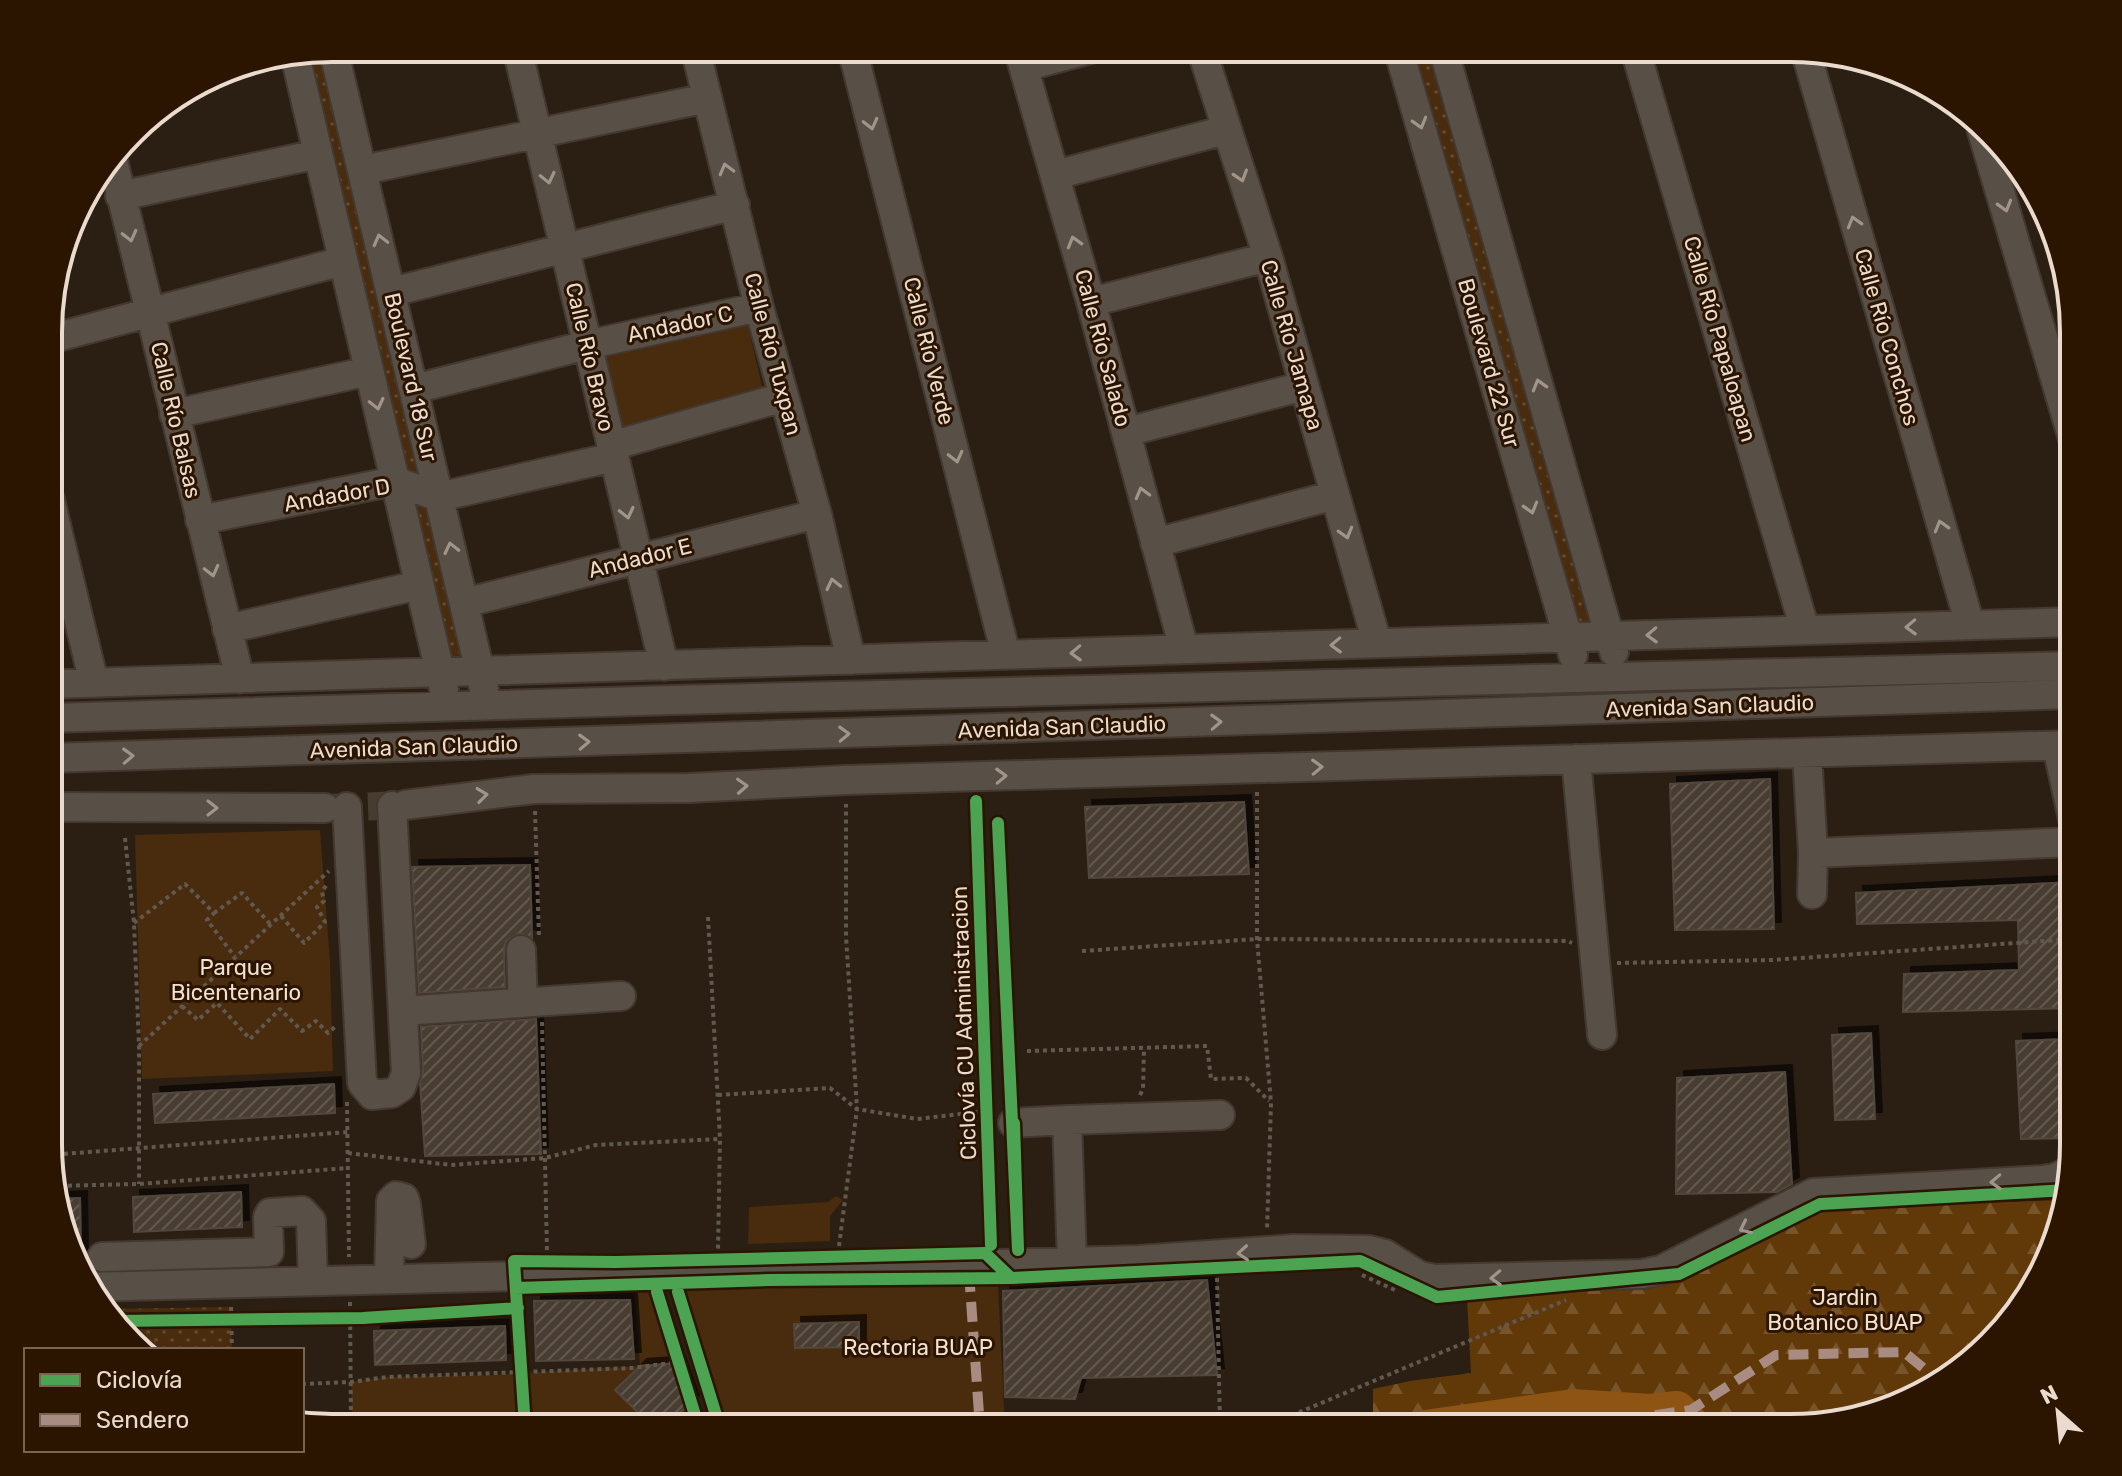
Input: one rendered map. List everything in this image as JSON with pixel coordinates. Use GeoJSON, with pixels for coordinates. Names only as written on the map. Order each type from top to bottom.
{"type":"FeatureCollection","features":[{"type":"Feature","properties":{"kind":"street","name":"Boulevard 18 Sur"},"geometry":{"type":"LineString","coordinates":[[336,62],[488,705]]}},
{"type":"Feature","properties":{"kind":"street","name":"Calle Río Bravo"},"geometry":{"type":"LineString","coordinates":[[520,62],[664,666]]}},
{"type":"Feature","properties":{"kind":"street","name":"Calle Río Tuxpan"},"geometry":{"type":"LineString","coordinates":[[698,62],[759,307],[817,514],[851,660]]}},
{"type":"Feature","properties":{"kind":"street","name":"Calle Río Verde"},"geometry":{"type":"LineString","coordinates":[[856,62],[1006,655]]}},
{"type":"Feature","properties":{"kind":"street","name":"Calle Río Salado"},"geometry":{"type":"LineString","coordinates":[[1022,62],[1091,302],[1184,649]]}},
{"type":"Feature","properties":{"kind":"street","name":"Calle Río Jamapa"},"geometry":{"type":"LineString","coordinates":[[1205,63],[1268,257],[1377,643]]}},
{"type":"Feature","properties":{"kind":"street","name":"Boulevard 22 Sur"},"geometry":{"type":"LineString","coordinates":[[1402,63],[1579,677]]}},
{"type":"Feature","properties":{"kind":"street","name":"Boulevard 22 Sur"},"geometry":{"type":"LineString","coordinates":[[1447,63],[1621,676]]}},
{"type":"Feature","properties":{"kind":"street","name":"Calle Río Papaloapan"},"geometry":{"type":"LineString","coordinates":[[1639,63],[1801,618]]}},
{"type":"Feature","properties":{"kind":"street","name":"Calle Río Conchos"},"geometry":{"type":"LineString","coordinates":[[1809,63],[1970,625]]}},
{"type":"Feature","properties":{"kind":"street","name":"Boulevard 18 Sur"},"geometry":{"type":"LineString","coordinates":[[297,64],[448,707]]}},
{"type":"Feature","properties":{"kind":"street"},"geometry":{"type":"LineString","coordinates":[[363,170],[707,98]]}},
{"type":"Feature","properties":{"kind":"street"},"geometry":{"type":"LineString","coordinates":[[1055,175],[1226,130]]}},
{"type":"Feature","properties":{"kind":"street"},"geometry":{"type":"LineString","coordinates":[[1987,148],[2059,392]]}},
{"type":"Feature","properties":{"kind":"street"},"geometry":{"type":"LineString","coordinates":[[120,196],[318,154]]}},
{"type":"Feature","properties":{"kind":"street","name":"Calle Río Balsas"},"geometry":{"type":"LineString","coordinates":[[115,172],[240,679]]}},
{"type":"Feature","properties":{"kind":"street"},"geometry":{"type":"LineString","coordinates":[[392,292],[735,205]]}},
{"type":"Feature","properties":{"kind":"street"},"geometry":{"type":"LineString","coordinates":[[1091,302],[1268,257]]}},
{"type":"Feature","properties":{"kind":"street"},"geometry":{"type":"LineString","coordinates":[[62,336],[343,261]]}},
{"type":"Feature","properties":{"kind":"street","name":"Andador C"},"geometry":{"type":"LineString","coordinates":[[414,389],[587,345],[759,307]]}},
{"type":"Feature","properties":{"kind":"street"},"geometry":{"type":"LineString","coordinates":[[174,414],[369,371]]}},
{"type":"Feature","properties":{"kind":"street"},"geometry":{"type":"LineString","coordinates":[[1126,432],[1304,386]]}},
{"type":"Feature","properties":{"kind":"street"},"geometry":{"type":"LineString","coordinates":[[439,497],[613,452],[784,397]]}},
{"type":"Feature","properties":{"kind":"street"},"geometry":{"type":"LineString","coordinates":[[1515,455],[1556,444]]}},
{"type":"Feature","properties":{"kind":"street","name":"Andador D"},"geometry":{"type":"LineString","coordinates":[[200,520],[395,481],[439,497]]}},
{"type":"Feature","properties":{"kind":"street"},"geometry":{"type":"LineString","coordinates":[[1155,543],[1335,495]]}},
{"type":"Feature","properties":{"kind":"street","name":"Andador E"},"geometry":{"type":"LineString","coordinates":[[464,603],[817,514]]}},
{"type":"Feature","properties":{"kind":"street"},"geometry":{"type":"LineString","coordinates":[[62,551],[94,683]]}},
{"type":"Feature","properties":{"kind":"street"},"geometry":{"type":"LineString","coordinates":[[227,629],[419,585]]}},
{"type":"Feature","properties":{"kind":"street"},"geometry":{"type":"LineString","coordinates":[[62,684],[1568,638],[1801,618],[1970,625],[2059,622]]}},
{"type":"Feature","properties":{"kind":"street","name":"Avenida San Claudio"},"geometry":{"type":"LineString","coordinates":[[62,718],[2059,666]]}},
{"type":"Feature","properties":{"kind":"street"},"geometry":{"type":"LineString","coordinates":[[1157,724],[1195,687]]}},
{"type":"Feature","properties":{"kind":"street","name":"Avenida San Claudio"},"geometry":{"type":"LineString","coordinates":[[63,758],[2059,694]]}},
{"type":"Feature","properties":{"kind":"street"},"geometry":{"type":"LineString","coordinates":[[199,715],[231,753]]}},
{"type":"Feature","properties":{"kind":"street"},"geometry":{"type":"LineString","coordinates":[[529,743],[534,789]]}},
{"type":"Feature","properties":{"kind":"street"},"geometry":{"type":"LineString","coordinates":[[63,807],[336,807],[362,1083],[372,1095],[392,1093],[405,1080],[399,805],[534,789],[688,788],[846,780],[2059,745]]}},
{"type":"Feature","properties":{"kind":"street"},"geometry":{"type":"LineString","coordinates":[[1807,753],[1813,853],[1812,894]]}},
{"type":"Feature","properties":{"kind":"street"},"geometry":{"type":"LineString","coordinates":[[1576,759],[1602,1035]]}},
{"type":"Feature","properties":{"kind":"street"},"geometry":{"type":"LineString","coordinates":[[1813,853],[2059,843]]}},
{"type":"Feature","properties":{"kind":"street"},"geometry":{"type":"LineString","coordinates":[[530,946],[532,1002]]}},
{"type":"Feature","properties":{"kind":"street"},"geometry":{"type":"LineString","coordinates":[[403,1011],[621,996]]}},
{"type":"Feature","properties":{"kind":"street"},"geometry":{"type":"LineString","coordinates":[[1001,1119],[1220,1115]]}},
{"type":"Feature","properties":{"kind":"street"},"geometry":{"type":"LineString","coordinates":[[1067,1120],[1072,1262]]}},
{"type":"Feature","properties":{"kind":"street"},"geometry":{"type":"LineString","coordinates":[[103,1287],[389,1279],[667,1285],[1294,1249],[1377,1252],[1420,1276],[1434,1279],[1642,1274],[1661,1270],[1813,1193],[2043,1180],[2058,1177]]}},
{"type":"Feature","properties":{"kind":"street"},"geometry":{"type":"LineString","coordinates":[[389,1279],[391,1201],[396,1196],[404,1198],[406,1204],[411,1244]]}},
{"type":"Feature","properties":{"kind":"street"},"geometry":{"type":"LineString","coordinates":[[269,1252],[270,1213],[302,1211],[311,1221],[299,1282]]}},
{"type":"Feature","properties":{"kind":"street"},"geometry":{"type":"LineString","coordinates":[[102,1257],[269,1252],[281,1254],[299,1282]]}},
{"type":"Feature","properties":{"kind":"path"},"geometry":{"type":"LineString","coordinates":[[1266,1251],[1271,1103],[1257,939],[1257,786],[1282,768]]}},
{"type":"Feature","properties":{"kind":"path"},"geometry":{"type":"LineString","coordinates":[[838,1256],[857,1109],[846,936],[846,780]]}},
{"type":"Feature","properties":{"kind":"path"},"geometry":{"type":"LineString","coordinates":[[530,946],[534,789]]}},
{"type":"Feature","properties":{"kind":"path"},"geometry":{"type":"LineString","coordinates":[[125,838],[134,923],[139,1046],[139,1184]]}},
{"type":"Feature","properties":{"kind":"path"},"geometry":{"type":"LineString","coordinates":[[139,1046],[332,868]]}},
{"type":"Feature","properties":{"kind":"path"},"geometry":{"type":"LineString","coordinates":[[281,916],[304,943],[325,922],[317,907],[324,901],[322,892],[329,881],[325,875]]}},
{"type":"Feature","properties":{"kind":"path"},"geometry":{"type":"LineString","coordinates":[[134,923],[185,884],[214,913]]}},
{"type":"Feature","properties":{"kind":"path"},"geometry":{"type":"LineString","coordinates":[[236,957],[207,920],[214,913],[242,893],[271,925]]}},
{"type":"Feature","properties":{"kind":"path"},"geometry":{"type":"LineString","coordinates":[[708,917],[720,1139],[718,1259]]}},
{"type":"Feature","properties":{"kind":"path"},"geometry":{"type":"LineString","coordinates":[[532,1002],[545,1158],[545,1257],[558,1261]]}},
{"type":"Feature","properties":{"kind":"path"},"geometry":{"type":"LineString","coordinates":[[182,1006],[198,1020],[217,1003],[250,1039],[280,1009],[302,1031],[316,1021],[328,1033],[337,1025]]}},
{"type":"Feature","properties":{"kind":"path"},"geometry":{"type":"LineString","coordinates":[[1027,1051],[1207,1046],[1211,1079],[1246,1078],[1271,1103]]}},
{"type":"Feature","properties":{"kind":"path"},"geometry":{"type":"LineString","coordinates":[[1128,1118],[1143,1089],[1144,1048]]}},
{"type":"Feature","properties":{"kind":"path"},"geometry":{"type":"LineString","coordinates":[[718,1095],[830,1088],[857,1109],[917,1119],[987,1111]]}},
{"type":"Feature","properties":{"kind":"path"},"geometry":{"type":"LineString","coordinates":[[63,1154],[348,1132]]}},
{"type":"Feature","properties":{"kind":"path"},"geometry":{"type":"LineString","coordinates":[[348,1153],[451,1165],[545,1158],[596,1145],[720,1139]]}},
{"type":"Feature","properties":{"kind":"path"},"geometry":{"type":"LineString","coordinates":[[66,1183],[139,1184],[348,1168]]}},
{"type":"Feature","properties":{"kind":"path"},"geometry":{"type":"LineString","coordinates":[[823,1256],[852,1256]]}},
{"type":"Feature","properties":{"kind":"path"},"geometry":{"type":"LineString","coordinates":[[703,1260],[733,1259]]}},
{"type":"Feature","properties":{"kind":"path"},"geometry":{"type":"LineString","coordinates":[[1360,1261],[1411,1285]]}},
{"type":"Feature","properties":{"kind":"path"},"geometry":{"type":"LineString","coordinates":[[1202,1269],[1217,1272],[1220,1414]]}},
{"type":"Feature","properties":{"kind":"path"},"geometry":{"type":"LineString","coordinates":[[667,1285],[662,1306],[695,1413]]}},
{"type":"Feature","properties":{"kind":"path"},"geometry":{"type":"LineString","coordinates":[[667,1285],[692,1337],[715,1413]]}},
{"type":"Feature","properties":{"kind":"path"},"geometry":{"type":"LineString","coordinates":[[1296,1414],[1569,1299]]}},
{"type":"Feature","properties":{"kind":"path"},"geometry":{"type":"LineString","coordinates":[[213,1320],[235,1316],[234,1348]]}},
{"type":"Feature","properties":{"kind":"path"},"geometry":{"type":"LineString","coordinates":[[335,1319],[363,1318]]}},
{"type":"Feature","properties":{"kind":"path"},"geometry":{"type":"LineString","coordinates":[[304,1384],[522,1366],[632,1368],[679,1362]]}},
{"type":"Feature","properties":{"kind":"path"},"geometry":{"type":"LineString","coordinates":[[522,1366],[523,1386]]}},
{"type":"Feature","properties":{"kind":"green space"},"geometry":{"type":"Polygon","coordinates":[[[335,62],[480,671],[440,672],[296,64],[335,62]]]}},
{"type":"Feature","properties":{"kind":"green space"},"geometry":{"type":"Polygon","coordinates":[[[1404,63],[1447,63],[1610,636],[1568,638],[1404,63]]]}},
{"type":"Feature","properties":{"kind":"green space"},"geometry":{"type":"Polygon","coordinates":[[[745,313],[766,403],[619,439],[597,349],[745,313]]]}},
{"type":"Feature","properties":{"kind":"green space","name":"Parque Bicentenario"},"geometry":{"type":"Polygon","coordinates":[[[320,830],[330,962],[333,1071],[142,1079],[135,835],[320,830]]]}},
{"type":"Feature","properties":{"kind":"green space"},"geometry":{"type":"Polygon","coordinates":[[[836,1196],[843,1200],[830,1216],[830,1241],[748,1244],[749,1207],[828,1202],[836,1196]]]}},
{"type":"Feature","properties":{"kind":"green space","name":"Jardin Botanico BUAP"},"geometry":{"type":"Polygon","coordinates":[[[2054,1200],[2039,1247],[2024,1279],[1981,1335],[1940,1368],[1909,1386],[1860,1405],[1825,1412],[1790,1414],[1373,1414],[1373,1389],[1471,1373],[1467,1298],[1692,1277],[1820,1208],[2054,1200]]]}},
{"type":"Feature","properties":{"kind":"green space","name":"Rectoria BUAP"},"geometry":{"type":"Polygon","coordinates":[[[997,1264],[1004,1413],[715,1413],[672,1272],[997,1264]]]}},
{"type":"Feature","properties":{"kind":"green space"},"geometry":{"type":"Polygon","coordinates":[[[651,1272],[695,1413],[352,1413],[351,1382],[387,1377],[493,1375],[640,1366],[633,1273],[651,1272]]]}},
{"type":"Feature","properties":{"kind":"green space"},"geometry":{"type":"Polygon","coordinates":[[[231,1307],[232,1348],[156,1348],[119,1309],[231,1307]]]}},
{"type":"Feature","properties":{"kind":"building"},"geometry":{"type":"Polygon","coordinates":[[[1770,779],[1774,929],[1675,930],[1670,784],[1770,779]]]}},
{"type":"Feature","properties":{"kind":"building"},"geometry":{"type":"Polygon","coordinates":[[[1244,802],[1249,874],[1089,878],[1085,807],[1244,802]]]}},
{"type":"Feature","properties":{"kind":"building"},"geometry":{"type":"Polygon","coordinates":[[[530,865],[532,938],[520,933],[506,941],[505,987],[419,993],[412,867],[530,865]]]}},
{"type":"Feature","properties":{"kind":"building"},"geometry":{"type":"Polygon","coordinates":[[[2059,883],[2059,1008],[1903,1012],[1904,974],[2019,970],[2018,920],[1857,924],[1856,893],[2059,883]]]}},
{"type":"Feature","properties":{"kind":"building"},"geometry":{"type":"Polygon","coordinates":[[[536,1019],[541,1154],[425,1156],[420,1083],[423,1072],[421,1027],[536,1019]]]}},
{"type":"Feature","properties":{"kind":"building"},"geometry":{"type":"Polygon","coordinates":[[[1871,1033],[1875,1119],[1835,1120],[1832,1035],[1871,1033]]]}},
{"type":"Feature","properties":{"kind":"building"},"geometry":{"type":"Polygon","coordinates":[[[2059,1039],[2059,1138],[2021,1139],[2016,1041],[2059,1039]]]}},
{"type":"Feature","properties":{"kind":"building"},"geometry":{"type":"Polygon","coordinates":[[[1785,1072],[1792,1184],[1777,1192],[1676,1194],[1677,1078],[1785,1072]]]}},
{"type":"Feature","properties":{"kind":"building"},"geometry":{"type":"Polygon","coordinates":[[[334,1084],[335,1113],[155,1123],[153,1094],[334,1084]]]}},
{"type":"Feature","properties":{"kind":"building"},"geometry":{"type":"Polygon","coordinates":[[[241,1192],[242,1227],[134,1232],[133,1197],[241,1192]]]}},
{"type":"Feature","properties":{"kind":"building"},"geometry":{"type":"Polygon","coordinates":[[[80,1198],[81,1242],[76,1231],[68,1199],[80,1198]]]}},
{"type":"Feature","properties":{"kind":"building"},"geometry":{"type":"Polygon","coordinates":[[[1207,1280],[1217,1375],[1081,1378],[1075,1399],[1005,1397],[1003,1291],[1207,1280]]]}},
{"type":"Feature","properties":{"kind":"building"},"geometry":{"type":"Polygon","coordinates":[[[630,1300],[634,1359],[536,1361],[534,1301],[630,1300]]]}},
{"type":"Feature","properties":{"kind":"building"},"geometry":{"type":"Polygon","coordinates":[[[859,1322],[859,1347],[795,1348],[794,1324],[859,1322]]]}},
{"type":"Feature","properties":{"kind":"building"},"geometry":{"type":"Polygon","coordinates":[[[505,1326],[506,1360],[375,1365],[374,1331],[505,1326]]]}},
{"type":"Feature","properties":{"kind":"building"},"geometry":{"type":"Polygon","coordinates":[[[678,1363],[692,1402],[679,1413],[639,1413],[615,1390],[640,1366],[678,1363]]]}},
{"type":"Feature","properties":{"kind":"waterway"},"geometry":{"type":"LineString","coordinates":[[1525,1414],[1573,1407],[1650,1412],[1677,1409],[1682,1414]]}},
{"type":"Feature","properties":{"kind":"tunnel"},"geometry":{"type":"LineString","coordinates":[[326,808],[405,805]]}},
{"type":"Feature","properties":{"kind":"marked path"},"geometry":{"type":"LineString","coordinates":[[969,1272],[979,1413]]}},
{"type":"Feature","properties":{"kind":"marked path"},"geometry":{"type":"LineString","coordinates":[[1664,1414],[1691,1410],[1776,1355],[1904,1352],[1930,1374]]}},
{"type":"Feature","properties":{"kind":"cycle path","name":"Ciclovía CU Administracion"},"geometry":{"type":"LineString","coordinates":[[976,801],[991,1245]]}},
{"type":"Feature","properties":{"kind":"cycle path"},"geometry":{"type":"LineString","coordinates":[[998,823],[1018,1250],[1014,1123]]}},
{"type":"Feature","properties":{"kind":"cycle path"},"geometry":{"type":"LineString","coordinates":[[516,1288],[769,1280],[1011,1278],[1360,1261],[1437,1297],[1679,1274],[1820,1204],[2056,1191]]}},
{"type":"Feature","properties":{"kind":"cycle path"},"geometry":{"type":"LineString","coordinates":[[524,1413],[514,1261],[616,1262],[985,1253],[1011,1278]]}},
{"type":"Feature","properties":{"kind":"cycle path"},"geometry":{"type":"LineString","coordinates":[[657,1292],[694,1413]]}},
{"type":"Feature","properties":{"kind":"cycle path"},"geometry":{"type":"LineString","coordinates":[[678,1292],[715,1413]]}},
{"type":"Feature","properties":{"kind":"cycle path"},"geometry":{"type":"LineString","coordinates":[[128,1321],[363,1318],[518,1308]]}}]}
